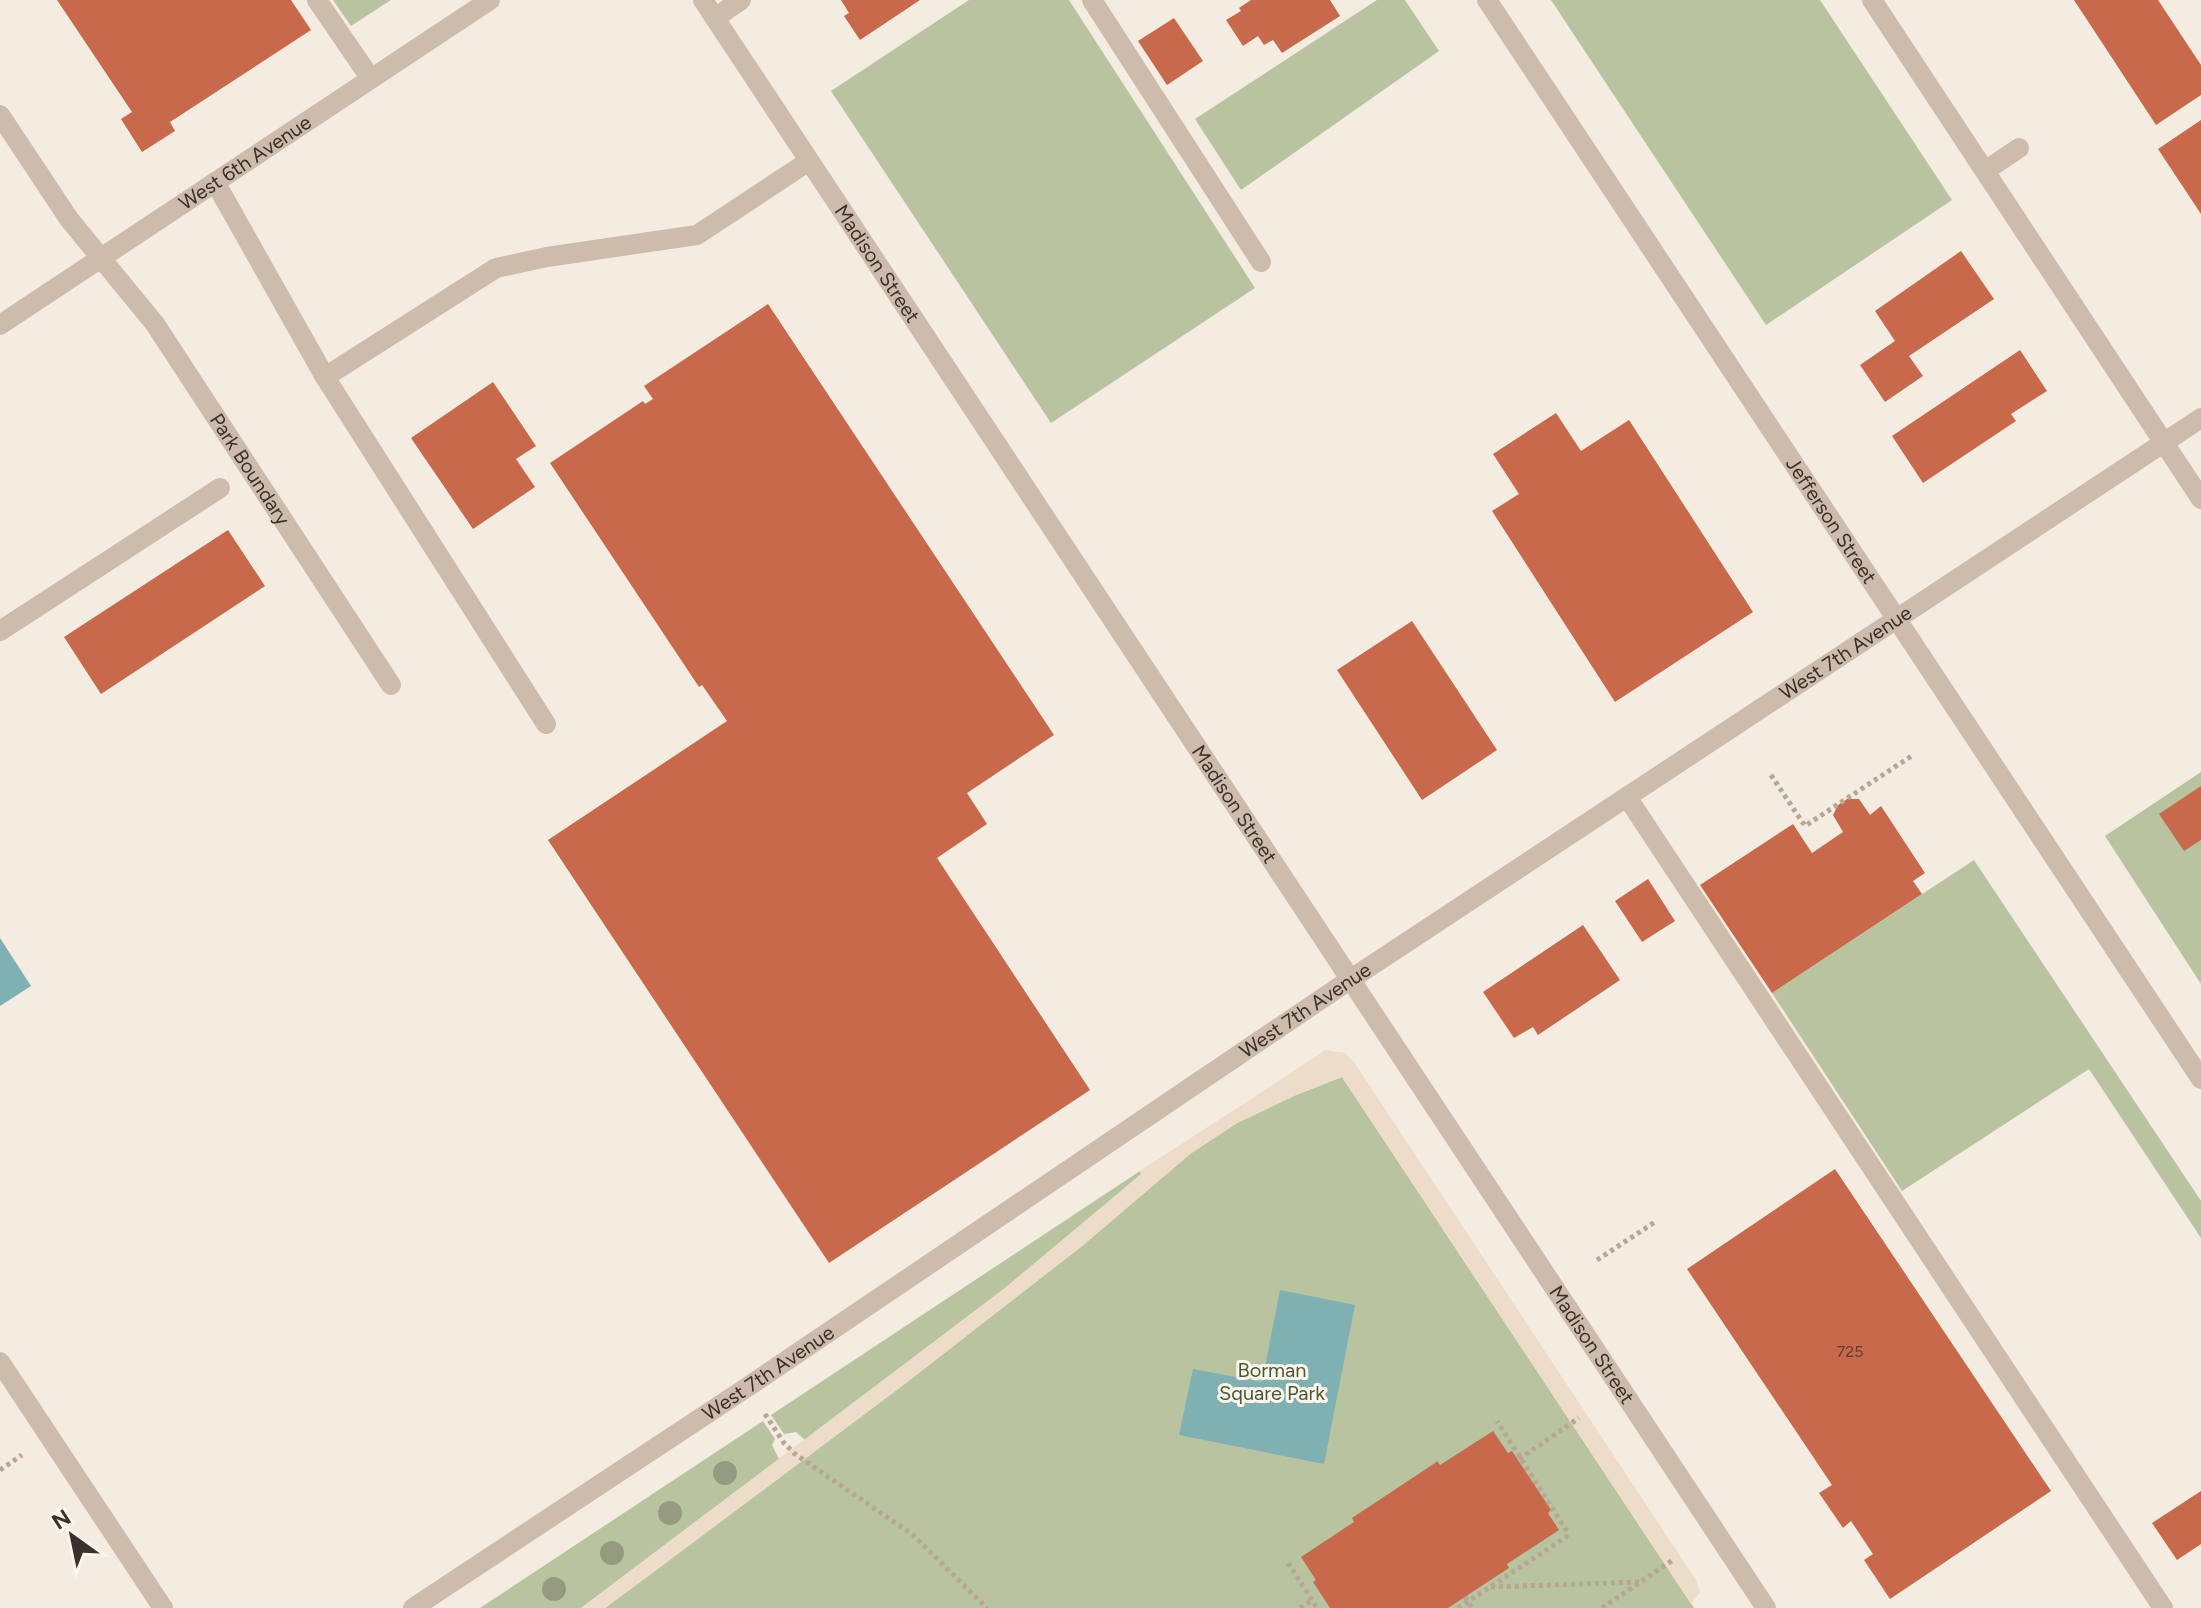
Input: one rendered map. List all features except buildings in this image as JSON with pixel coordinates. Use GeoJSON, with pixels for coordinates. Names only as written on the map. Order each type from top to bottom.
{"type":"FeatureCollection","features":[{"type":"Feature","properties":{"kind":"street"},"geometry":{"type":"LineString","coordinates":[[317,0],[371,79]]}},
{"type":"Feature","properties":{"kind":"street","name":"West 6th Avenue"},"geometry":{"type":"LineString","coordinates":[[0,325],[490,0]]}},
{"type":"Feature","properties":{"kind":"street","name":"Madison Street"},"geometry":{"type":"LineString","coordinates":[[703,0],[1766,1608]]}},
{"type":"Feature","properties":{"kind":"street"},"geometry":{"type":"LineString","coordinates":[[715,18],[741,0]]}},
{"type":"Feature","properties":{"kind":"street"},"geometry":{"type":"LineString","coordinates":[[1092,0],[1261,262]]}},
{"type":"Feature","properties":{"kind":"street","name":"Jefferson Street"},"geometry":{"type":"LineString","coordinates":[[1487,0],[2201,1079]]}},
{"type":"Feature","properties":{"kind":"street"},"geometry":{"type":"LineString","coordinates":[[1872,0],[2201,499]]}},
{"type":"Feature","properties":{"kind":"street","name":"Park Boundary"},"geometry":{"type":"LineString","coordinates":[[0,115],[69,219],[155,324],[391,685]]}},
{"type":"Feature","properties":{"kind":"street"},"geometry":{"type":"LineString","coordinates":[[1985,171],[2019,148]]}},
{"type":"Feature","properties":{"kind":"street"},"geometry":{"type":"LineString","coordinates":[[325,377],[496,268],[547,257],[697,235],[809,161]]}},
{"type":"Feature","properties":{"kind":"street"},"geometry":{"type":"LineString","coordinates":[[215,182],[325,377],[546,724]]}},
{"type":"Feature","properties":{"kind":"street","name":"West 7th Avenue"},"geometry":{"type":"LineString","coordinates":[[413,1608],[746,1388],[1351,979],[2201,418]]}},
{"type":"Feature","properties":{"kind":"street"},"geometry":{"type":"LineString","coordinates":[[0,631],[220,488]]}},
{"type":"Feature","properties":{"kind":"street"},"geometry":{"type":"LineString","coordinates":[[1627,797],[2163,1608]]}},
{"type":"Feature","properties":{"kind":"street"},"geometry":{"type":"LineString","coordinates":[[0,1362],[163,1608]]}},
{"type":"Feature","properties":{"kind":"path"},"geometry":{"type":"LineString","coordinates":[[1771,775],[1805,826],[1913,755]]}},
{"type":"Feature","properties":{"kind":"path"},"geometry":{"type":"LineString","coordinates":[[1597,1260],[1655,1222]]}},
{"type":"Feature","properties":{"kind":"path"},"geometry":{"type":"LineString","coordinates":[[746,1388],[795,1454],[913,1535],[987,1608]]}},
{"type":"Feature","properties":{"kind":"path"},"geometry":{"type":"LineString","coordinates":[[1519,1459],[1579,1418]]}},
{"type":"Feature","properties":{"kind":"path"},"geometry":{"type":"LineString","coordinates":[[1458,1608],[1568,1533],[1497,1421]]}},
{"type":"Feature","properties":{"kind":"path"},"geometry":{"type":"LineString","coordinates":[[1602,1608],[1673,1560]]}},
{"type":"Feature","properties":{"kind":"path"},"geometry":{"type":"LineString","coordinates":[[1288,1563],[1317,1608]]}},
{"type":"Feature","properties":{"kind":"path"},"geometry":{"type":"LineString","coordinates":[[1490,1587],[1641,1582]]}},
{"type":"Feature","properties":{"kind":"path"},"geometry":{"type":"LineString","coordinates":[[1467,1599],[1472,1608]]}},
{"type":"Feature","properties":{"kind":"path"},"geometry":{"type":"LineString","coordinates":[[1300,1608],[1312,1600]]}},
{"type":"Feature","properties":{"kind":"green space"},"geometry":{"type":"Polygon","coordinates":[[[333,0],[391,0],[351,26],[333,0]]]}},
{"type":"Feature","properties":{"kind":"green space"},"geometry":{"type":"Polygon","coordinates":[[[969,0],[1069,0],[1255,288],[1051,423],[831,91],[969,0]]]}},
{"type":"Feature","properties":{"kind":"green space"},"geometry":{"type":"Polygon","coordinates":[[[1377,0],[1405,0],[1439,51],[1241,190],[1195,119],[1377,0]]]}},
{"type":"Feature","properties":{"kind":"green space"},"geometry":{"type":"Polygon","coordinates":[[[1551,0],[1820,0],[1952,200],[1766,325],[1551,0]]]}},
{"type":"Feature","properties":{"kind":"green space"},"geometry":{"type":"Polygon","coordinates":[[[2201,772],[2201,984],[2105,836],[2201,772]]]}},
{"type":"Feature","properties":{"kind":"green space"},"geometry":{"type":"Polygon","coordinates":[[[1974,860],[2201,1201],[2201,1238],[2089,1069],[1902,1191],[1772,993],[1974,860]]]}},
{"type":"Feature","properties":{"kind":"green space","name":"Borman Square Park"},"geometry":{"type":"Polygon","coordinates":[[[1342,1077],[1694,1608],[605,1608],[902,1386],[1082,1246],[1190,1154],[1237,1123],[1342,1077]]]}},
{"type":"Feature","properties":{"kind":"green space"},"geometry":{"type":"Polygon","coordinates":[[[1140,1171],[1142,1174],[1005,1288],[805,1440],[796,1432],[784,1434],[771,1415],[1140,1171]]]}},
{"type":"Feature","properties":{"kind":"green space"},"geometry":{"type":"Polygon","coordinates":[[[763,1421],[775,1439],[772,1445],[779,1459],[581,1608],[480,1608],[763,1421]]]}},
{"type":"Feature","properties":{"kind":"shaded area"},"geometry":{"type":"Polygon","coordinates":[[[1326,1050],[1345,1053],[1354,1062],[1696,1580],[1700,1592],[1691,1604],[1342,1077],[1237,1123],[1190,1154],[1082,1246],[654,1572],[605,1608],[581,1608],[1005,1288],[1141,1174],[1140,1171],[1326,1050]]]}},
{"type":"Feature","properties":{"kind":"water"},"geometry":{"type":"Polygon","coordinates":[[[0,938],[31,986],[0,1006],[0,938]]]}},
{"type":"Feature","properties":{"kind":"water"},"geometry":{"type":"Polygon","coordinates":[[[1280,1290],[1355,1305],[1324,1464],[1179,1435],[1193,1369],[1262,1382],[1280,1290]]]}}]}
